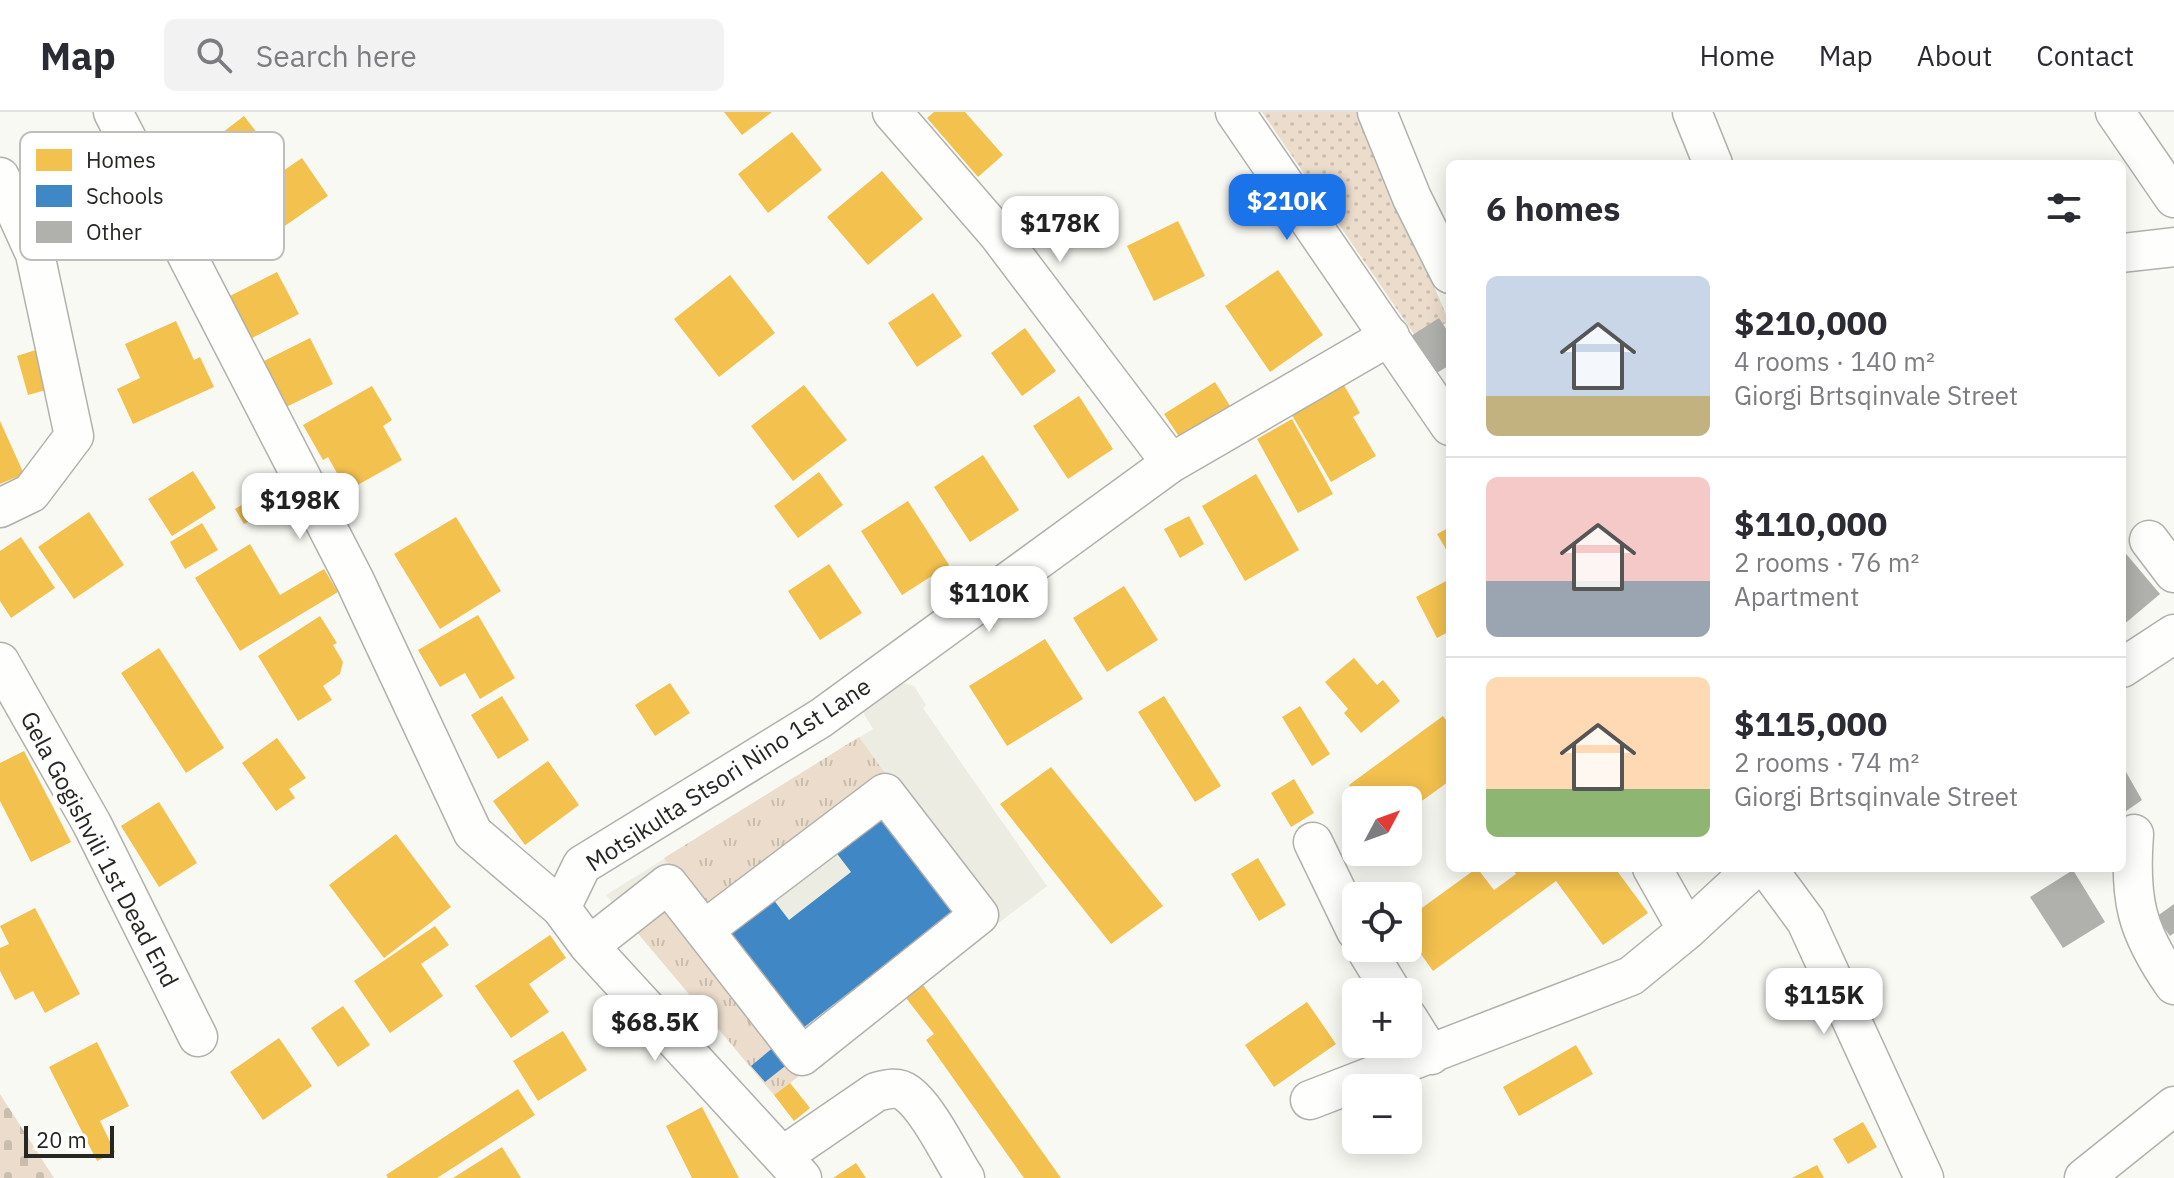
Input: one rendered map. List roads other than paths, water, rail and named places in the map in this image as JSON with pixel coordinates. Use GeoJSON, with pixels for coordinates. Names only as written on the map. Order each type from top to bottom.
{"type":"FeatureCollection","features":[{"type":"Feature","properties":{"kind":"street"},"geometry":{"type":"LineString","coordinates":[[113,112],[123,132]]}},
{"type":"Feature","properties":{"kind":"street"},"geometry":{"type":"LineString","coordinates":[[892,112],[997,233],[1171,463]]}},
{"type":"Feature","properties":{"kind":"street"},"geometry":{"type":"LineString","coordinates":[[1235,112],[1446,420]]}},
{"type":"Feature","properties":{"kind":"street"},"geometry":{"type":"LineString","coordinates":[[1377,112],[1412,198],[1446,266]]}},
{"type":"Feature","properties":{"kind":"street"},"geometry":{"type":"LineString","coordinates":[[1692,112],[1711,160]]}},
{"type":"Feature","properties":{"kind":"street"},"geometry":{"type":"LineString","coordinates":[[2115,112],[2174,198]]}},
{"type":"Feature","properties":{"kind":"street"},"geometry":{"type":"LineString","coordinates":[[0,177],[20,221]]}},
{"type":"Feature","properties":{"kind":"street"},"geometry":{"type":"LineString","coordinates":[[2126,253],[2172,255]]}},
{"type":"Feature","properties":{"kind":"street"},"geometry":{"type":"LineString","coordinates":[[0,508],[31,493],[74,436],[36,260]]}},
{"type":"Feature","properties":{"kind":"street"},"geometry":{"type":"LineString","coordinates":[[189,260],[355,581],[473,833],[561,908],[589,946],[793,1166],[876,1092],[891,1088],[906,1091],[918,1105],[965,1178]]}},
{"type":"Feature","properties":{"kind":"street","name":"Motsikulta Stsori Nino 1st Lane"},"geometry":{"type":"LineString","coordinates":[[561,908],[582,865],[821,718],[1171,463],[1390,336]]}},
{"type":"Feature","properties":{"kind":"street"},"geometry":{"type":"LineString","coordinates":[[2149,540],[2174,573]]}},
{"type":"Feature","properties":{"kind":"street"},"geometry":{"type":"LineString","coordinates":[[2126,665],[2174,634]]}},
{"type":"Feature","properties":{"kind":"street","name":"Gela Gogishvili 1st Dead End"},"geometry":{"type":"LineString","coordinates":[[0,662],[92,824],[198,1037]]}},
{"type":"Feature","properties":{"kind":"street"},"geometry":{"type":"LineString","coordinates":[[589,946],[668,884],[802,1056],[979,915],[885,793],[704,930]]}},
{"type":"Feature","properties":{"kind":"street"},"geometry":{"type":"LineString","coordinates":[[2134,834],[2131,879],[2136,917],[2154,956],[2174,985]]}},
{"type":"Feature","properties":{"kind":"street"},"geometry":{"type":"LineString","coordinates":[[1313,842],[1342,902]]}},
{"type":"Feature","properties":{"kind":"street"},"geometry":{"type":"LineString","coordinates":[[1654,872],[1687,930]]}},
{"type":"Feature","properties":{"kind":"street"},"geometry":{"type":"LineString","coordinates":[[1310,1100],[1631,976],[1750,872]]}},
{"type":"Feature","properties":{"kind":"street"},"geometry":{"type":"LineString","coordinates":[[1770,872],[1806,921],[1924,1178]]}},
{"type":"Feature","properties":{"kind":"street"},"geometry":{"type":"LineString","coordinates":[[1422,1041],[1431,1055]]}},
{"type":"Feature","properties":{"kind":"street"},"geometry":{"type":"LineString","coordinates":[[2084,1178],[2174,1106]]}}]}
